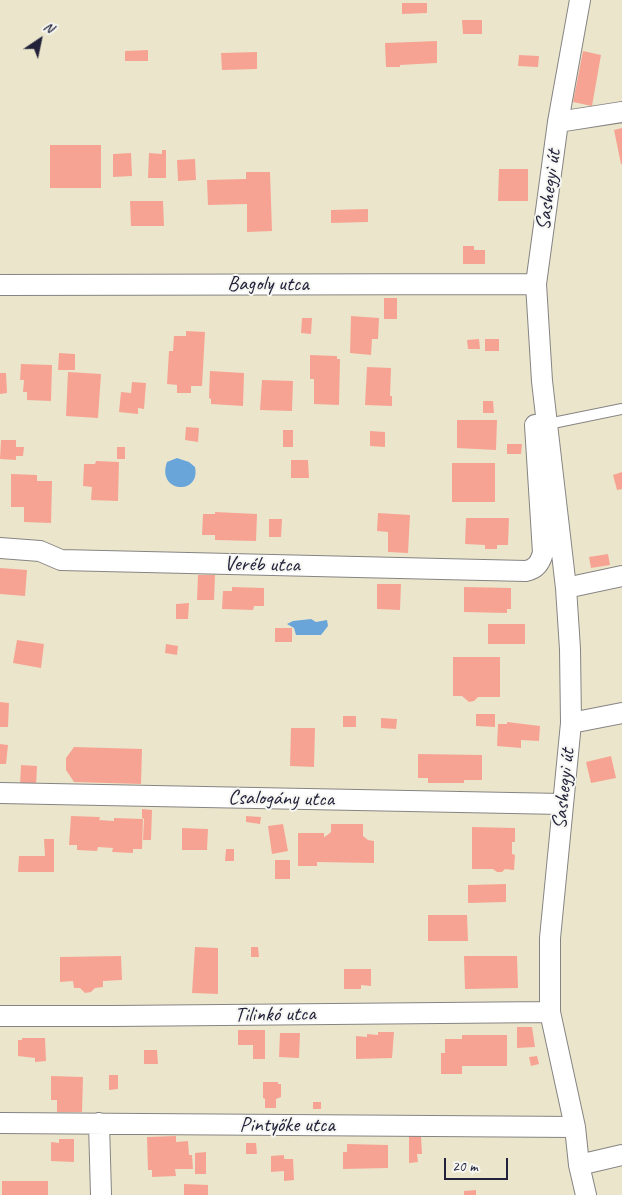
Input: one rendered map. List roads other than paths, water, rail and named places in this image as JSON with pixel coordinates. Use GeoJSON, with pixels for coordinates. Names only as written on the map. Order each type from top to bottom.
{"type":"FeatureCollection","features":[{"type":"Feature","properties":{"kind":"street","name":"Sashegyi út"},"geometry":{"type":"LineString","coordinates":[[580,0],[558,122],[536,284],[542,381],[566,588],[570,649],[571,723],[550,938],[550,1012],[575,1127],[579,1165],[586,1195]]}},
{"type":"Feature","properties":{"kind":"street"},"geometry":{"type":"LineString","coordinates":[[558,122],[622,112]]}},
{"type":"Feature","properties":{"kind":"street","name":"Bagoly utca"},"geometry":{"type":"LineString","coordinates":[[0,285],[536,284]]}},
{"type":"Feature","properties":{"kind":"street","name":"Sashegyi út"},"geometry":{"type":"LineString","coordinates":[[526,571],[532,570],[537,566],[543,554],[534,404],[542,381]]}},
{"type":"Feature","properties":{"kind":"street","name":"Veréb utca"},"geometry":{"type":"LineString","coordinates":[[0,548],[40,550],[61,560],[526,571]]}},
{"type":"Feature","properties":{"kind":"street"},"geometry":{"type":"LineString","coordinates":[[566,588],[622,576]]}},
{"type":"Feature","properties":{"kind":"street"},"geometry":{"type":"LineString","coordinates":[[571,723],[622,713]]}},
{"type":"Feature","properties":{"kind":"street","name":"Csalogány utca"},"geometry":{"type":"LineString","coordinates":[[0,793],[562,804]]}},
{"type":"Feature","properties":{"kind":"street","name":"Tilinkó utca"},"geometry":{"type":"LineString","coordinates":[[0,1016],[550,1012]]}},
{"type":"Feature","properties":{"kind":"street","name":"Pintyőke utca"},"geometry":{"type":"LineString","coordinates":[[0,1123],[575,1127]]}},
{"type":"Feature","properties":{"kind":"street"},"geometry":{"type":"LineString","coordinates":[[98,1123],[101,1195]]}},
{"type":"Feature","properties":{"kind":"street"},"geometry":{"type":"LineString","coordinates":[[579,1165],[622,1154]]}},
{"type":"Feature","properties":{"kind":"lane"},"geometry":{"type":"LineString","coordinates":[[548,424],[622,409]]}},
{"type":"Feature","properties":{"kind":"water"},"geometry":{"type":"Polygon","coordinates":[[[177,458],[189,462],[195,467],[195,476],[192,483],[186,486],[179,487],[173,485],[168,480],[165,472],[167,462],[177,458]]]}},
{"type":"Feature","properties":{"kind":"water"},"geometry":{"type":"Polygon","coordinates":[[[311,619],[316,622],[327,620],[328,626],[321,635],[296,635],[294,628],[287,624],[293,621],[311,619]]]}}]}
